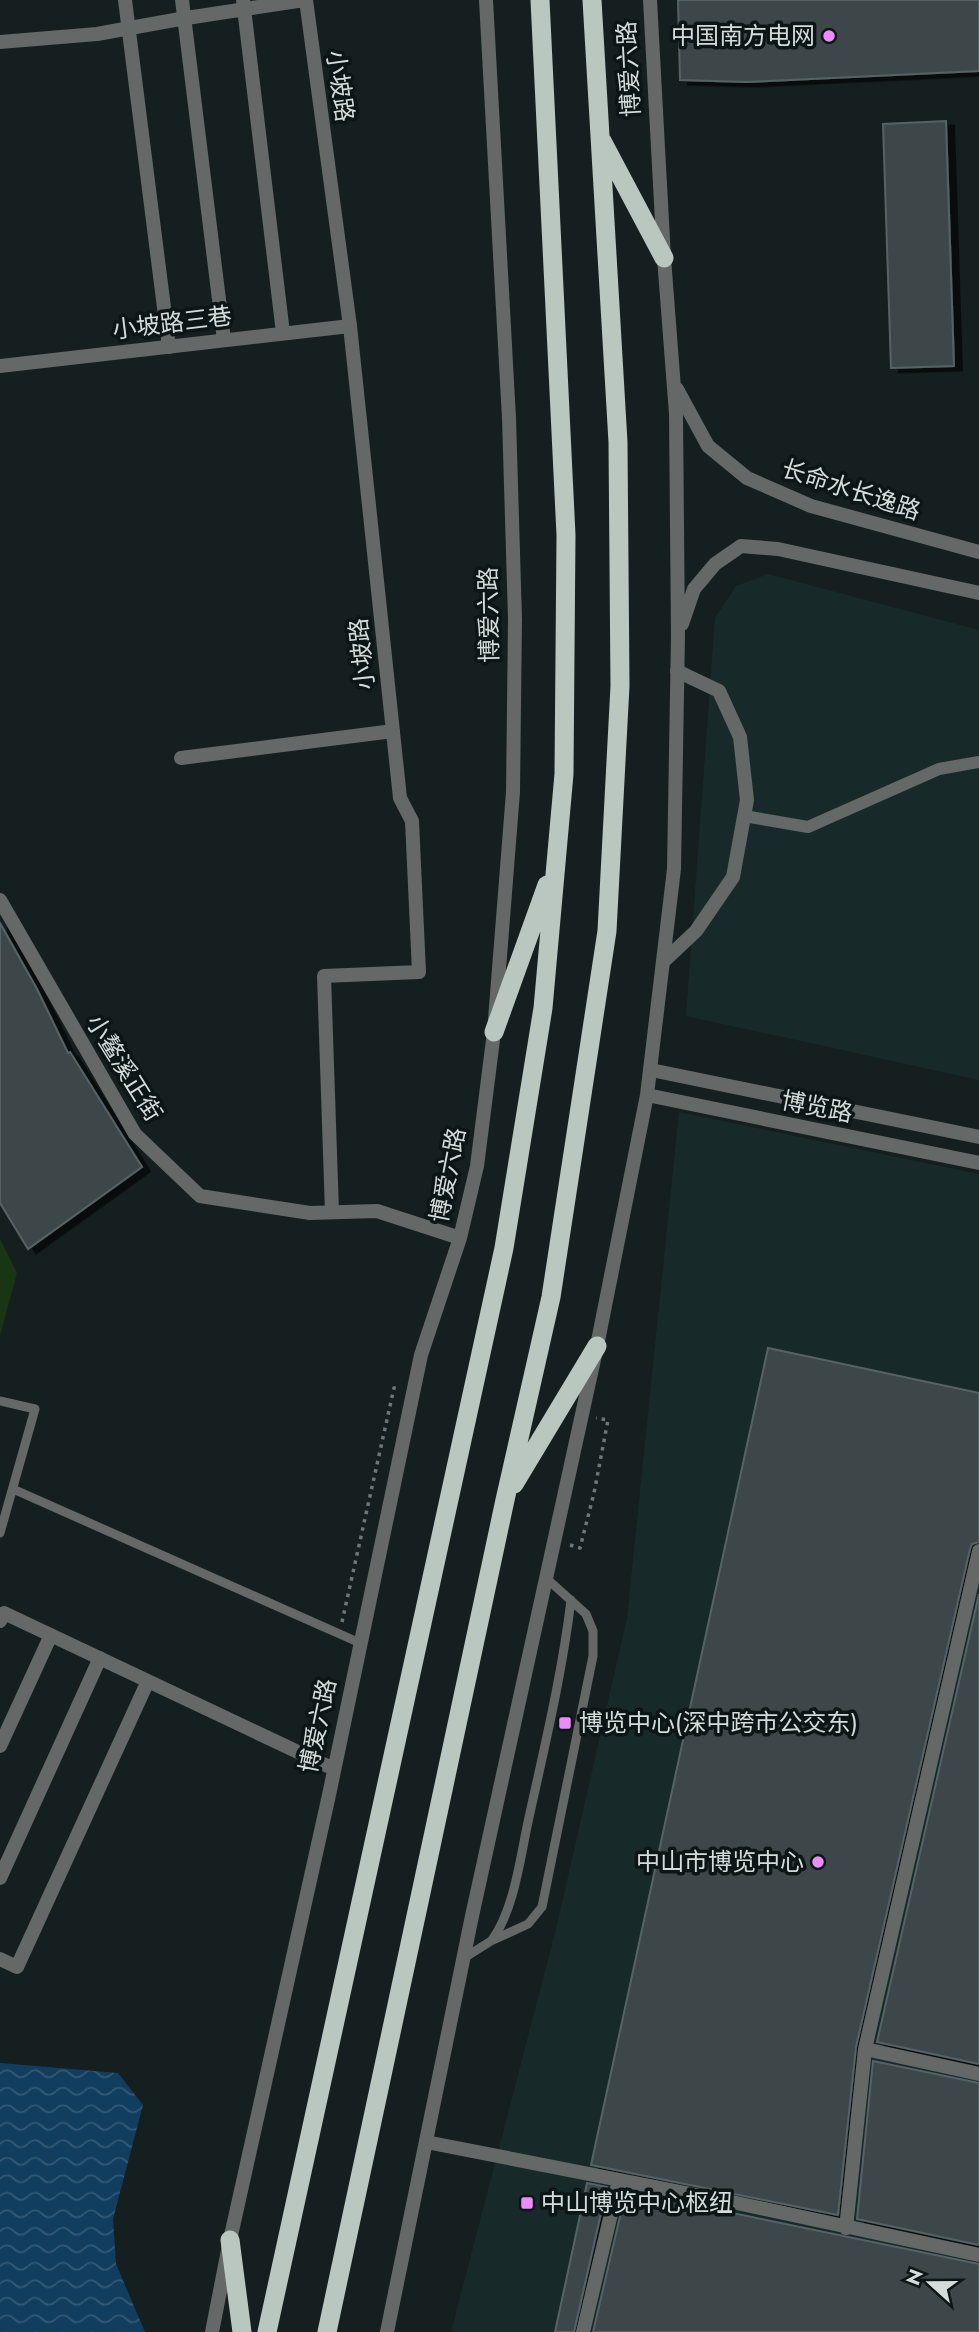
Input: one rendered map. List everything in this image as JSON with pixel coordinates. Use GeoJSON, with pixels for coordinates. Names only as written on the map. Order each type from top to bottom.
{"type":"FeatureCollection","features":[{"type":"Feature","properties":{"kind":"highway"},"geometry":{"type":"LineString","coordinates":[[267,2332],[505,1248],[543,1008],[564,774],[566,535],[540,0]]}},
{"type":"Feature","properties":{"kind":"highway","name":"博爱六路"},"geometry":{"type":"LineString","coordinates":[[327,2332],[551,1297],[607,931],[620,659],[618,442],[592,0]]}},
{"type":"Feature","properties":{"kind":"highway"},"geometry":{"type":"LineString","coordinates":[[599,135],[664,258]]}},
{"type":"Feature","properties":{"kind":"highway"},"geometry":{"type":"LineString","coordinates":[[494,1032],[556,858]]}},
{"type":"Feature","properties":{"kind":"highway"},"geometry":{"type":"LineString","coordinates":[[505,1500],[597,1346]]}},
{"type":"Feature","properties":{"kind":"highway"},"geometry":{"type":"LineString","coordinates":[[230,2240],[242,2332]]}},
{"type":"Feature","properties":{"kind":"street"},"geometry":{"type":"LineString","coordinates":[[125,0],[169,347]]}},
{"type":"Feature","properties":{"kind":"street"},"geometry":{"type":"LineString","coordinates":[[182,0],[224,340]]}},
{"type":"Feature","properties":{"kind":"street"},"geometry":{"type":"LineString","coordinates":[[0,42],[97,34],[243,5],[305,0]]}},
{"type":"Feature","properties":{"kind":"street","name":"小坡路"},"geometry":{"type":"LineString","coordinates":[[305,0],[350,326],[400,799],[412,821],[419,972],[324,976],[332,1212]]}},
{"type":"Feature","properties":{"kind":"street","name":"博爱六路"},"geometry":{"type":"LineString","coordinates":[[212,2332],[421,1355],[460,1238],[477,1166],[494,1032],[513,792],[515,619],[509,418],[486,0]]}},
{"type":"Feature","properties":{"kind":"street","name":"博爱六路"},"geometry":{"type":"LineString","coordinates":[[387,2332],[464,1958],[597,1346],[651,1070],[674,869],[678,635],[676,414],[664,258],[650,0]]}},
{"type":"Feature","properties":{"kind":"street"},"geometry":{"type":"LineString","coordinates":[[243,5],[283,333]]}},
{"type":"Feature","properties":{"kind":"street","name":"小坡路三巷"},"geometry":{"type":"LineString","coordinates":[[0,366],[350,326]]}},
{"type":"Feature","properties":{"kind":"street","name":"长命水长逸路"},"geometry":{"type":"LineString","coordinates":[[674,383],[708,446],[747,478],[811,506],[979,552]]}},
{"type":"Feature","properties":{"kind":"street"},"geometry":{"type":"LineString","coordinates":[[678,635],[694,589],[715,564],[741,546],[778,549],[979,593]]}},
{"type":"Feature","properties":{"kind":"street"},"geometry":{"type":"LineString","coordinates":[[663,962],[696,931],[733,877],[747,800],[740,737],[719,691],[677,671]]}},
{"type":"Feature","properties":{"kind":"street"},"geometry":{"type":"LineString","coordinates":[[181,758],[393,731]]}},
{"type":"Feature","properties":{"kind":"street"},"geometry":{"type":"LineString","coordinates":[[744,816],[808,827],[939,769],[979,762]]}},
{"type":"Feature","properties":{"kind":"street","name":"小鳌溪正街"},"geometry":{"type":"LineString","coordinates":[[0,900],[135,1134],[200,1196],[310,1213],[377,1211],[460,1238]]}},
{"type":"Feature","properties":{"kind":"street","name":"博览路"},"geometry":{"type":"LineString","coordinates":[[651,1070],[979,1138]]}},
{"type":"Feature","properties":{"kind":"street","name":"博览路"},"geometry":{"type":"LineString","coordinates":[[646,1095],[979,1163]]}},
{"type":"Feature","properties":{"kind":"street"},"geometry":{"type":"LineString","coordinates":[[846,2228],[865,2049],[979,1551]]}},
{"type":"Feature","properties":{"kind":"street"},"geometry":{"type":"LineString","coordinates":[[0,1621],[4,1613],[334,1769]]}},
{"type":"Feature","properties":{"kind":"street"},"geometry":{"type":"LineString","coordinates":[[0,1746],[51,1635]]}},
{"type":"Feature","properties":{"kind":"street"},"geometry":{"type":"LineString","coordinates":[[0,1878],[100,1658]]}},
{"type":"Feature","properties":{"kind":"street"},"geometry":{"type":"LineString","coordinates":[[0,1959],[17,1967],[148,1681]]}},
{"type":"Feature","properties":{"kind":"street"},"geometry":{"type":"LineString","coordinates":[[865,2049],[979,2074]]}},
{"type":"Feature","properties":{"kind":"street"},"geometry":{"type":"LineString","coordinates":[[426,2142],[732,2202],[979,2255]]}},
{"type":"Feature","properties":{"kind":"street"},"geometry":{"type":"LineString","coordinates":[[583,2332],[619,2180]]}},
{"type":"Feature","properties":{"kind":"lane"},"geometry":{"type":"LineString","coordinates":[[0,1401],[35,1409],[0,1533]]}},
{"type":"Feature","properties":{"kind":"lane"},"geometry":{"type":"LineString","coordinates":[[13,1489],[360,1643]]}},
{"type":"Feature","properties":{"kind":"lane"},"geometry":{"type":"LineString","coordinates":[[464,1958],[491,1941],[528,1924],[542,1907],[551,1867],[593,1656],[593,1631],[586,1614],[546,1578]]}},
{"type":"Feature","properties":{"kind":"lane"},"geometry":{"type":"LineString","coordinates":[[491,1941],[503,1925],[519,1864],[551,1719],[571,1601]]}},
{"type":"Feature","properties":{"kind":"path"},"geometry":{"type":"LineString","coordinates":[[340,1634],[394,1388],[414,1393]]}},
{"type":"Feature","properties":{"kind":"path"},"geometry":{"type":"LineString","coordinates":[[555,1541],[580,1548],[594,1493],[608,1420],[582,1415]]}},
{"type":"Feature","properties":{"kind":"shaded area"},"geometry":{"type":"Polygon","coordinates":[[[768,574],[979,630],[979,1080],[686,1016],[715,618],[736,586],[768,574]]]}},
{"type":"Feature","properties":{"kind":"shaded area","name":"中山市博览中心"},"geometry":{"type":"Polygon","coordinates":[[[679,1112],[979,1174],[979,2332],[451,2332],[556,1929],[627,1618],[679,1112]]]}},
{"type":"Feature","properties":{"kind":"green space"},"geometry":{"type":"Polygon","coordinates":[[[0,1239],[17,1273],[0,1336],[0,1239]]]}},
{"type":"Feature","properties":{"kind":"water"},"geometry":{"type":"Polygon","coordinates":[[[0,2063],[118,2073],[143,2105],[113,2219],[116,2264],[145,2332],[0,2332],[0,2063]]]}},
{"type":"Feature","properties":{"kind":"building","name":"中国南方电网"},"geometry":{"type":"Polygon","coordinates":[[[678,0],[979,0],[979,71],[747,82],[680,80],[678,0]]]}},
{"type":"Feature","properties":{"kind":"building"},"geometry":{"type":"Polygon","coordinates":[[[946,121],[954,366],[891,368],[883,124],[946,121]]]}},
{"type":"Feature","properties":{"kind":"building"},"geometry":{"type":"Polygon","coordinates":[[[0,923],[37,989],[68,1053],[70,1052],[142,1167],[28,1249],[0,1203],[0,923]]]}},
{"type":"Feature","properties":{"kind":"building","name":"中山市博览中心"},"geometry":{"type":"Polygon","coordinates":[[[768,1348],[979,1393],[979,1542],[972,1544],[970,1549],[856,2047],[838,2215],[591,2165],[768,1348]]]}},
{"type":"Feature","properties":{"kind":"building"},"geometry":{"type":"Polygon","coordinates":[[[979,1594],[979,2064],[877,2042],[979,1594]]]}},
{"type":"Feature","properties":{"kind":"building"},"geometry":{"type":"Polygon","coordinates":[[[873,2061],[979,2083],[979,2245],[857,2219],[873,2061]]]}},
{"type":"Feature","properties":{"kind":"building"},"geometry":{"type":"Polygon","coordinates":[[[587,2183],[607,2187],[574,2332],[555,2332],[587,2183]]]}},
{"type":"Feature","properties":{"kind":"building"},"geometry":{"type":"Polygon","coordinates":[[[626,2191],[979,2264],[979,2332],[593,2332],[626,2191]]]}},
{"type":"Feature","properties":{"kind":"place","name":"中国南方电网"},"geometry":{"type":"Point","coordinates":[829,36]}},
{"type":"Feature","properties":{"kind":"place","name":"博览中心(深中跨市公交东)"},"geometry":{"type":"Point","coordinates":[565,1723]}},
{"type":"Feature","properties":{"kind":"place","name":"中山市博览中心"},"geometry":{"type":"Point","coordinates":[818,1862]}},
{"type":"Feature","properties":{"kind":"place","name":"中山博览中心枢纽"},"geometry":{"type":"Point","coordinates":[527,2203]}}]}
